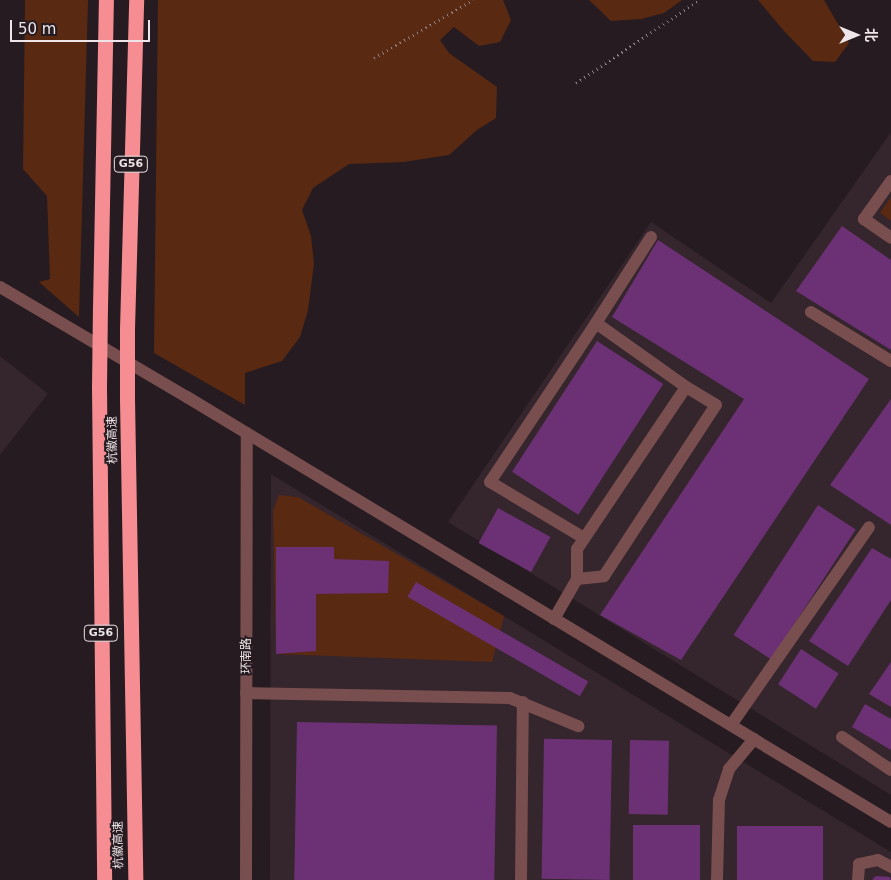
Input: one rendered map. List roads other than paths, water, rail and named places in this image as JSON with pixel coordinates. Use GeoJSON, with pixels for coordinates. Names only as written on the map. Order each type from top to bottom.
{"type":"FeatureCollection","features":[{"type":"Feature","properties":{"kind":"highway","name":"杭徽高速"},"geometry":{"type":"LineString","coordinates":[[104,880],[99,387],[106,0]]}},
{"type":"Feature","properties":{"kind":"highway","name":"杭徽高速"},"geometry":{"type":"LineString","coordinates":[[135,880],[127,329],[136,0]]}},
{"type":"Feature","properties":{"kind":"street"},"geometry":{"type":"LineString","coordinates":[[891,181],[864,219],[891,238]]}},
{"type":"Feature","properties":{"kind":"street"},"geometry":{"type":"LineString","coordinates":[[584,538],[490,482],[596,323],[651,236]]}},
{"type":"Feature","properties":{"kind":"street"},"geometry":{"type":"LineString","coordinates":[[0,287],[247,433],[891,822]]}},
{"type":"Feature","properties":{"kind":"street"},"geometry":{"type":"LineString","coordinates":[[811,312],[891,361]]}},
{"type":"Feature","properties":{"kind":"street"},"geometry":{"type":"LineString","coordinates":[[577,579],[604,576],[716,405],[686,387],[596,323]]}},
{"type":"Feature","properties":{"kind":"street"},"geometry":{"type":"LineString","coordinates":[[554,619],[577,579],[577,549],[686,387]]}},
{"type":"Feature","properties":{"kind":"street","name":"环南路"},"geometry":{"type":"LineString","coordinates":[[246,880],[247,433]]}},
{"type":"Feature","properties":{"kind":"street"},"geometry":{"type":"LineString","coordinates":[[731,725],[869,527]]}},
{"type":"Feature","properties":{"kind":"street"},"geometry":{"type":"LineString","coordinates":[[246,693],[510,698],[578,726]]}},
{"type":"Feature","properties":{"kind":"street"},"geometry":{"type":"LineString","coordinates":[[521,880],[523,702]]}},
{"type":"Feature","properties":{"kind":"street"},"geometry":{"type":"LineString","coordinates":[[842,737],[891,770]]}},
{"type":"Feature","properties":{"kind":"street"},"geometry":{"type":"LineString","coordinates":[[717,880],[719,800],[729,769],[754,739]]}},
{"type":"Feature","properties":{"kind":"street"},"geometry":{"type":"LineString","coordinates":[[858,880],[859,864],[878,860],[891,867]]}}]}
